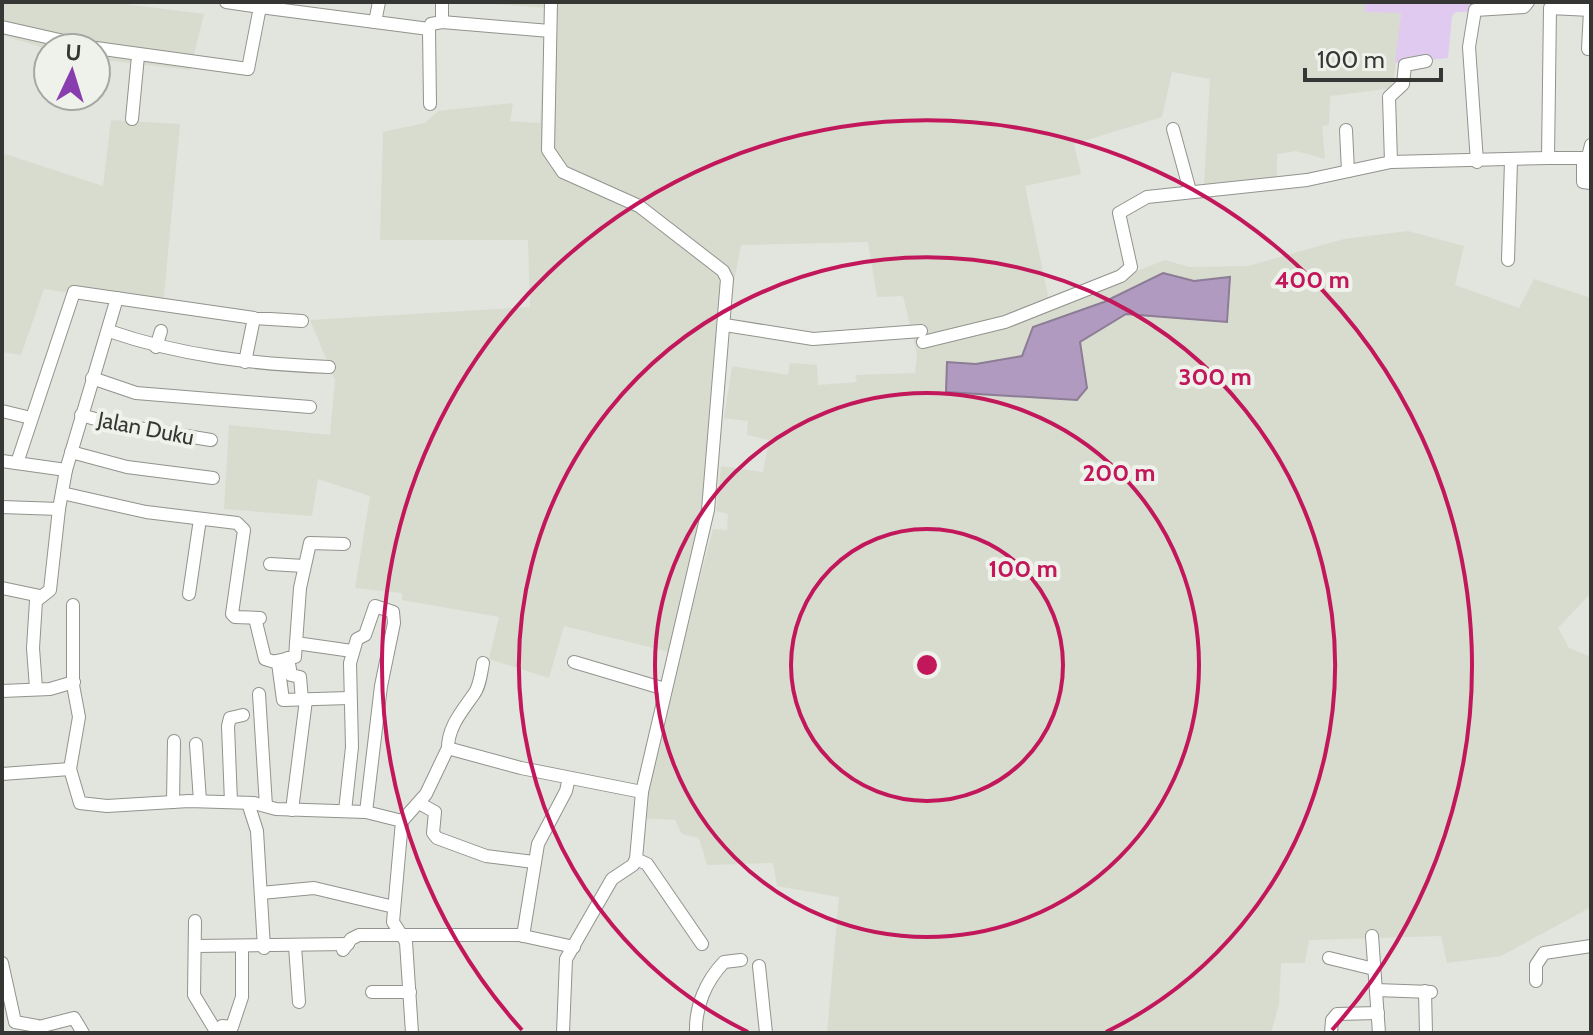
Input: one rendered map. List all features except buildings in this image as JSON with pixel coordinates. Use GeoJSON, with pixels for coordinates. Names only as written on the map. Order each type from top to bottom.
{"type":"FeatureCollection","features":[{"type":"Feature","properties":{"kind":"street"},"geometry":{"type":"LineString","coordinates":[[226,2],[429,29]]}},
{"type":"Feature","properties":{"kind":"street"},"geometry":{"type":"LineString","coordinates":[[375,22],[379,2]]}},
{"type":"Feature","properties":{"kind":"street"},"geometry":{"type":"LineString","coordinates":[[442,2],[442,22]]}},
{"type":"Feature","properties":{"kind":"street"},"geometry":{"type":"LineString","coordinates":[[551,2],[548,150],[553,162],[563,172],[639,206],[723,271],[727,279],[708,510],[642,792],[636,859],[633,865],[612,879],[565,962],[563,1033]]}},
{"type":"Feature","properties":{"kind":"street"},"geometry":{"type":"LineString","coordinates":[[1477,162],[1469,47],[1475,10],[1524,7],[1528,2]]}},
{"type":"Feature","properties":{"kind":"street"},"geometry":{"type":"LineString","coordinates":[[1548,158],[1549,10],[1567,5],[1591,10],[1588,49]]}},
{"type":"Feature","properties":{"kind":"street"},"geometry":{"type":"LineString","coordinates":[[112,51],[248,69],[260,7]]}},
{"type":"Feature","properties":{"kind":"street"},"geometry":{"type":"LineString","coordinates":[[430,104],[431,24],[442,22],[550,31]]}},
{"type":"Feature","properties":{"kind":"street"},"geometry":{"type":"LineString","coordinates":[[2,27],[32,34]]}},
{"type":"Feature","properties":{"kind":"street"},"geometry":{"type":"LineString","coordinates":[[132,119],[138,56]]}},
{"type":"Feature","properties":{"kind":"street"},"geometry":{"type":"LineString","coordinates":[[1391,162],[1389,97],[1403,84],[1405,65],[1426,61]]}},
{"type":"Feature","properties":{"kind":"street"},"geometry":{"type":"LineString","coordinates":[[1173,129],[1190,191]]}},
{"type":"Feature","properties":{"kind":"street"},"geometry":{"type":"LineString","coordinates":[[1346,130],[1348,171]]}},
{"type":"Feature","properties":{"kind":"street"},"geometry":{"type":"LineString","coordinates":[[725,325],[813,339],[922,336],[1005,322],[1110,283],[1131,267],[1119,213],[1147,197],[1307,180],[1391,162],[1583,158],[1588,157],[1591,145]]}},
{"type":"Feature","properties":{"kind":"street"},"geometry":{"type":"LineString","coordinates":[[1583,158],[1583,182],[1591,183]]}},
{"type":"Feature","properties":{"kind":"street"},"geometry":{"type":"LineString","coordinates":[[1508,260],[1511,161]]}},
{"type":"Feature","properties":{"kind":"street"},"geometry":{"type":"LineString","coordinates":[[17,463],[74,292],[254,318],[302,321]]}},
{"type":"Feature","properties":{"kind":"street"},"geometry":{"type":"LineString","coordinates":[[36,688],[33,648],[36,601],[50,590],[66,470],[117,298]]}},
{"type":"Feature","properties":{"kind":"street"},"geometry":{"type":"LineString","coordinates":[[245,362],[254,318]]}},
{"type":"Feature","properties":{"kind":"street"},"geometry":{"type":"LineString","coordinates":[[109,331],[156,347],[245,362],[329,367]]}},
{"type":"Feature","properties":{"kind":"street"},"geometry":{"type":"LineString","coordinates":[[156,347],[161,331]]}},
{"type":"Feature","properties":{"kind":"street"},"geometry":{"type":"LineString","coordinates":[[92,378],[136,393],[310,407]]}},
{"type":"Feature","properties":{"kind":"street"},"geometry":{"type":"LineString","coordinates":[[2,411],[31,418]]}},
{"type":"Feature","properties":{"kind":"street","name":"Jalan Duku"},"geometry":{"type":"LineString","coordinates":[[81,415],[113,424],[211,440]]}},
{"type":"Feature","properties":{"kind":"street"},"geometry":{"type":"LineString","coordinates":[[71,452],[127,467],[213,478]]}},
{"type":"Feature","properties":{"kind":"street"},"geometry":{"type":"LineString","coordinates":[[2,461],[66,470]]}},
{"type":"Feature","properties":{"kind":"street"},"geometry":{"type":"LineString","coordinates":[[62,493],[146,512],[237,523],[244,530],[232,614],[235,617],[258,618],[265,659],[295,657],[304,566],[311,542],[344,544]]}},
{"type":"Feature","properties":{"kind":"street"},"geometry":{"type":"LineString","coordinates":[[2,507],[59,509]]}},
{"type":"Feature","properties":{"kind":"street"},"geometry":{"type":"LineString","coordinates":[[189,594],[200,519]]}},
{"type":"Feature","properties":{"kind":"street"},"geometry":{"type":"LineString","coordinates":[[270,564],[304,566]]}},
{"type":"Feature","properties":{"kind":"street"},"geometry":{"type":"LineString","coordinates":[[2,588],[40,596]]}},
{"type":"Feature","properties":{"kind":"street"},"geometry":{"type":"LineString","coordinates":[[73,605],[74,682],[79,717],[70,769],[80,803],[107,806],[231,802],[292,810],[366,812],[402,821]]}},
{"type":"Feature","properties":{"kind":"street"},"geometry":{"type":"LineString","coordinates":[[345,811],[352,747],[349,698],[352,651],[357,639],[365,635],[375,606],[393,612],[394,623],[381,686],[366,812]]}},
{"type":"Feature","properties":{"kind":"street"},"geometry":{"type":"LineString","coordinates":[[296,643],[352,651]]}},
{"type":"Feature","properties":{"kind":"street"},"geometry":{"type":"LineString","coordinates":[[282,660],[283,700],[349,698]]}},
{"type":"Feature","properties":{"kind":"street"},"geometry":{"type":"LineString","coordinates":[[282,660],[291,675],[300,677],[304,700],[292,810]]}},
{"type":"Feature","properties":{"kind":"street"},"geometry":{"type":"LineString","coordinates":[[574,662],[665,689]]}},
{"type":"Feature","properties":{"kind":"street"},"geometry":{"type":"LineString","coordinates":[[405,935],[393,928],[402,821],[419,803],[448,750],[448,739],[460,710],[477,690],[483,663]]}},
{"type":"Feature","properties":{"kind":"street"},"geometry":{"type":"LineString","coordinates":[[2,691],[50,689],[74,682]]}},
{"type":"Feature","properties":{"kind":"street"},"geometry":{"type":"LineString","coordinates":[[259,694],[266,806]]}},
{"type":"Feature","properties":{"kind":"street"},"geometry":{"type":"LineString","coordinates":[[231,802],[228,726],[230,718],[243,715]]}},
{"type":"Feature","properties":{"kind":"street"},"geometry":{"type":"LineString","coordinates":[[173,802],[174,741]]}},
{"type":"Feature","properties":{"kind":"street"},"geometry":{"type":"LineString","coordinates":[[196,744],[200,801]]}},
{"type":"Feature","properties":{"kind":"street"},"geometry":{"type":"LineString","coordinates":[[448,750],[462,750],[569,778],[642,792]]}},
{"type":"Feature","properties":{"kind":"street"},"geometry":{"type":"LineString","coordinates":[[2,774],[70,769]]}},
{"type":"Feature","properties":{"kind":"street"},"geometry":{"type":"LineString","coordinates":[[523,936],[538,844],[566,791],[569,778]]}},
{"type":"Feature","properties":{"kind":"street"},"geometry":{"type":"LineString","coordinates":[[248,803],[257,831],[264,948]]}},
{"type":"Feature","properties":{"kind":"street"},"geometry":{"type":"LineString","coordinates":[[419,803],[435,812],[433,833],[437,838],[486,856],[534,862]]}},
{"type":"Feature","properties":{"kind":"street"},"geometry":{"type":"LineString","coordinates":[[636,859],[647,864],[702,944]]}},
{"type":"Feature","properties":{"kind":"street"},"geometry":{"type":"LineString","coordinates":[[261,893],[314,888],[394,907]]}},
{"type":"Feature","properties":{"kind":"street"},"geometry":{"type":"LineString","coordinates":[[195,921],[194,995],[216,1032],[222,1026],[232,1027],[241,1000],[242,948]]}},
{"type":"Feature","properties":{"kind":"street"},"geometry":{"type":"LineString","coordinates":[[196,946],[346,947],[359,935],[405,935],[523,936],[574,947]]}},
{"type":"Feature","properties":{"kind":"street"},"geometry":{"type":"LineString","coordinates":[[405,935],[412,1033]]}},
{"type":"Feature","properties":{"kind":"street"},"geometry":{"type":"LineString","coordinates":[[1372,936],[1376,942],[1374,969],[1379,1033]]}},
{"type":"Feature","properties":{"kind":"street"},"geometry":{"type":"LineString","coordinates":[[295,946],[299,1002]]}},
{"type":"Feature","properties":{"kind":"street"},"geometry":{"type":"LineString","coordinates":[[1536,981],[1536,965],[1544,953],[1591,946]]}},
{"type":"Feature","properties":{"kind":"street"},"geometry":{"type":"LineString","coordinates":[[1329,958],[1374,969]]}},
{"type":"Feature","properties":{"kind":"street"},"geometry":{"type":"LineString","coordinates":[[696,1033],[701,1000],[713,974],[725,961],[741,960]]}},
{"type":"Feature","properties":{"kind":"street"},"geometry":{"type":"LineString","coordinates":[[2,963],[15,1022],[39,1030],[74,1018],[83,1033]]}},
{"type":"Feature","properties":{"kind":"street"},"geometry":{"type":"LineString","coordinates":[[759,966],[766,1033]]}},
{"type":"Feature","properties":{"kind":"street"},"geometry":{"type":"LineString","coordinates":[[1376,990],[1428,992],[1426,1033]]}},
{"type":"Feature","properties":{"kind":"street"},"geometry":{"type":"LineString","coordinates":[[372,992],[410,992]]}},
{"type":"Feature","properties":{"kind":"street"},"geometry":{"type":"LineString","coordinates":[[1331,1033],[1333,1015],[1378,1013]]}},
{"type":"Feature","properties":{"kind":"shaded area"},"geometry":{"type":"Polygon","coordinates":[[[2,2],[110,2],[204,14],[190,70],[112,61],[112,32],[32,32],[32,44],[2,35],[2,2]]]}},
{"type":"Feature","properties":{"kind":"shaded area"},"geometry":{"type":"Polygon","coordinates":[[[466,2],[1365,2],[1365,12],[1401,12],[1393,88],[1330,96],[1329,125],[1322,126],[1325,159],[1296,151],[1277,154],[1277,178],[1204,184],[1210,79],[1172,72],[1162,117],[1074,144],[1081,174],[1025,186],[1050,305],[1165,260],[1189,267],[1248,266],[1344,239],[1408,231],[1464,246],[1455,285],[1519,308],[1534,279],[1591,298],[1591,593],[1558,628],[1569,648],[1591,657],[1591,907],[1501,956],[1447,963],[1441,936],[1309,940],[1305,963],[1281,963],[1279,1004],[1271,1033],[827,1033],[839,897],[777,886],[773,863],[707,865],[699,838],[682,834],[675,820],[640,818],[647,779],[713,529],[727,530],[728,514],[716,511],[721,466],[763,472],[769,440],[747,435],[748,421],[724,418],[732,366],[788,375],[790,363],[817,365],[818,385],[857,382],[855,375],[915,373],[917,354],[903,296],[877,297],[868,242],[741,245],[718,366],[708,487],[670,652],[564,626],[549,678],[489,659],[499,617],[402,600],[402,593],[355,588],[370,496],[318,479],[312,516],[224,509],[229,425],[330,435],[335,380],[310,320],[530,307],[528,240],[380,240],[383,132],[425,123],[438,111],[513,103],[510,121],[540,123],[547,8],[466,2]]]}},
{"type":"Feature","properties":{"kind":"shaded area"},"geometry":{"type":"Polygon","coordinates":[[[1365,2],[1532,2],[1528,10],[1456,12],[1452,16],[1448,58],[1395,63],[1401,13],[1364,12],[1365,2]]]}},
{"type":"Feature","properties":{"kind":"shaded area"},"geometry":{"type":"Polygon","coordinates":[[[111,120],[180,124],[163,306],[44,289],[21,355],[2,352],[2,153],[103,186],[111,120]]]}},
{"type":"Feature","properties":{"kind":"shaded area"},"geometry":{"type":"Polygon","coordinates":[[[1163,273],[1194,281],[1230,277],[1227,322],[1126,314],[1080,342],[1087,388],[1077,400],[946,392],[947,362],[976,364],[1022,356],[1033,327],[1104,302],[1163,273]]]}}]}
